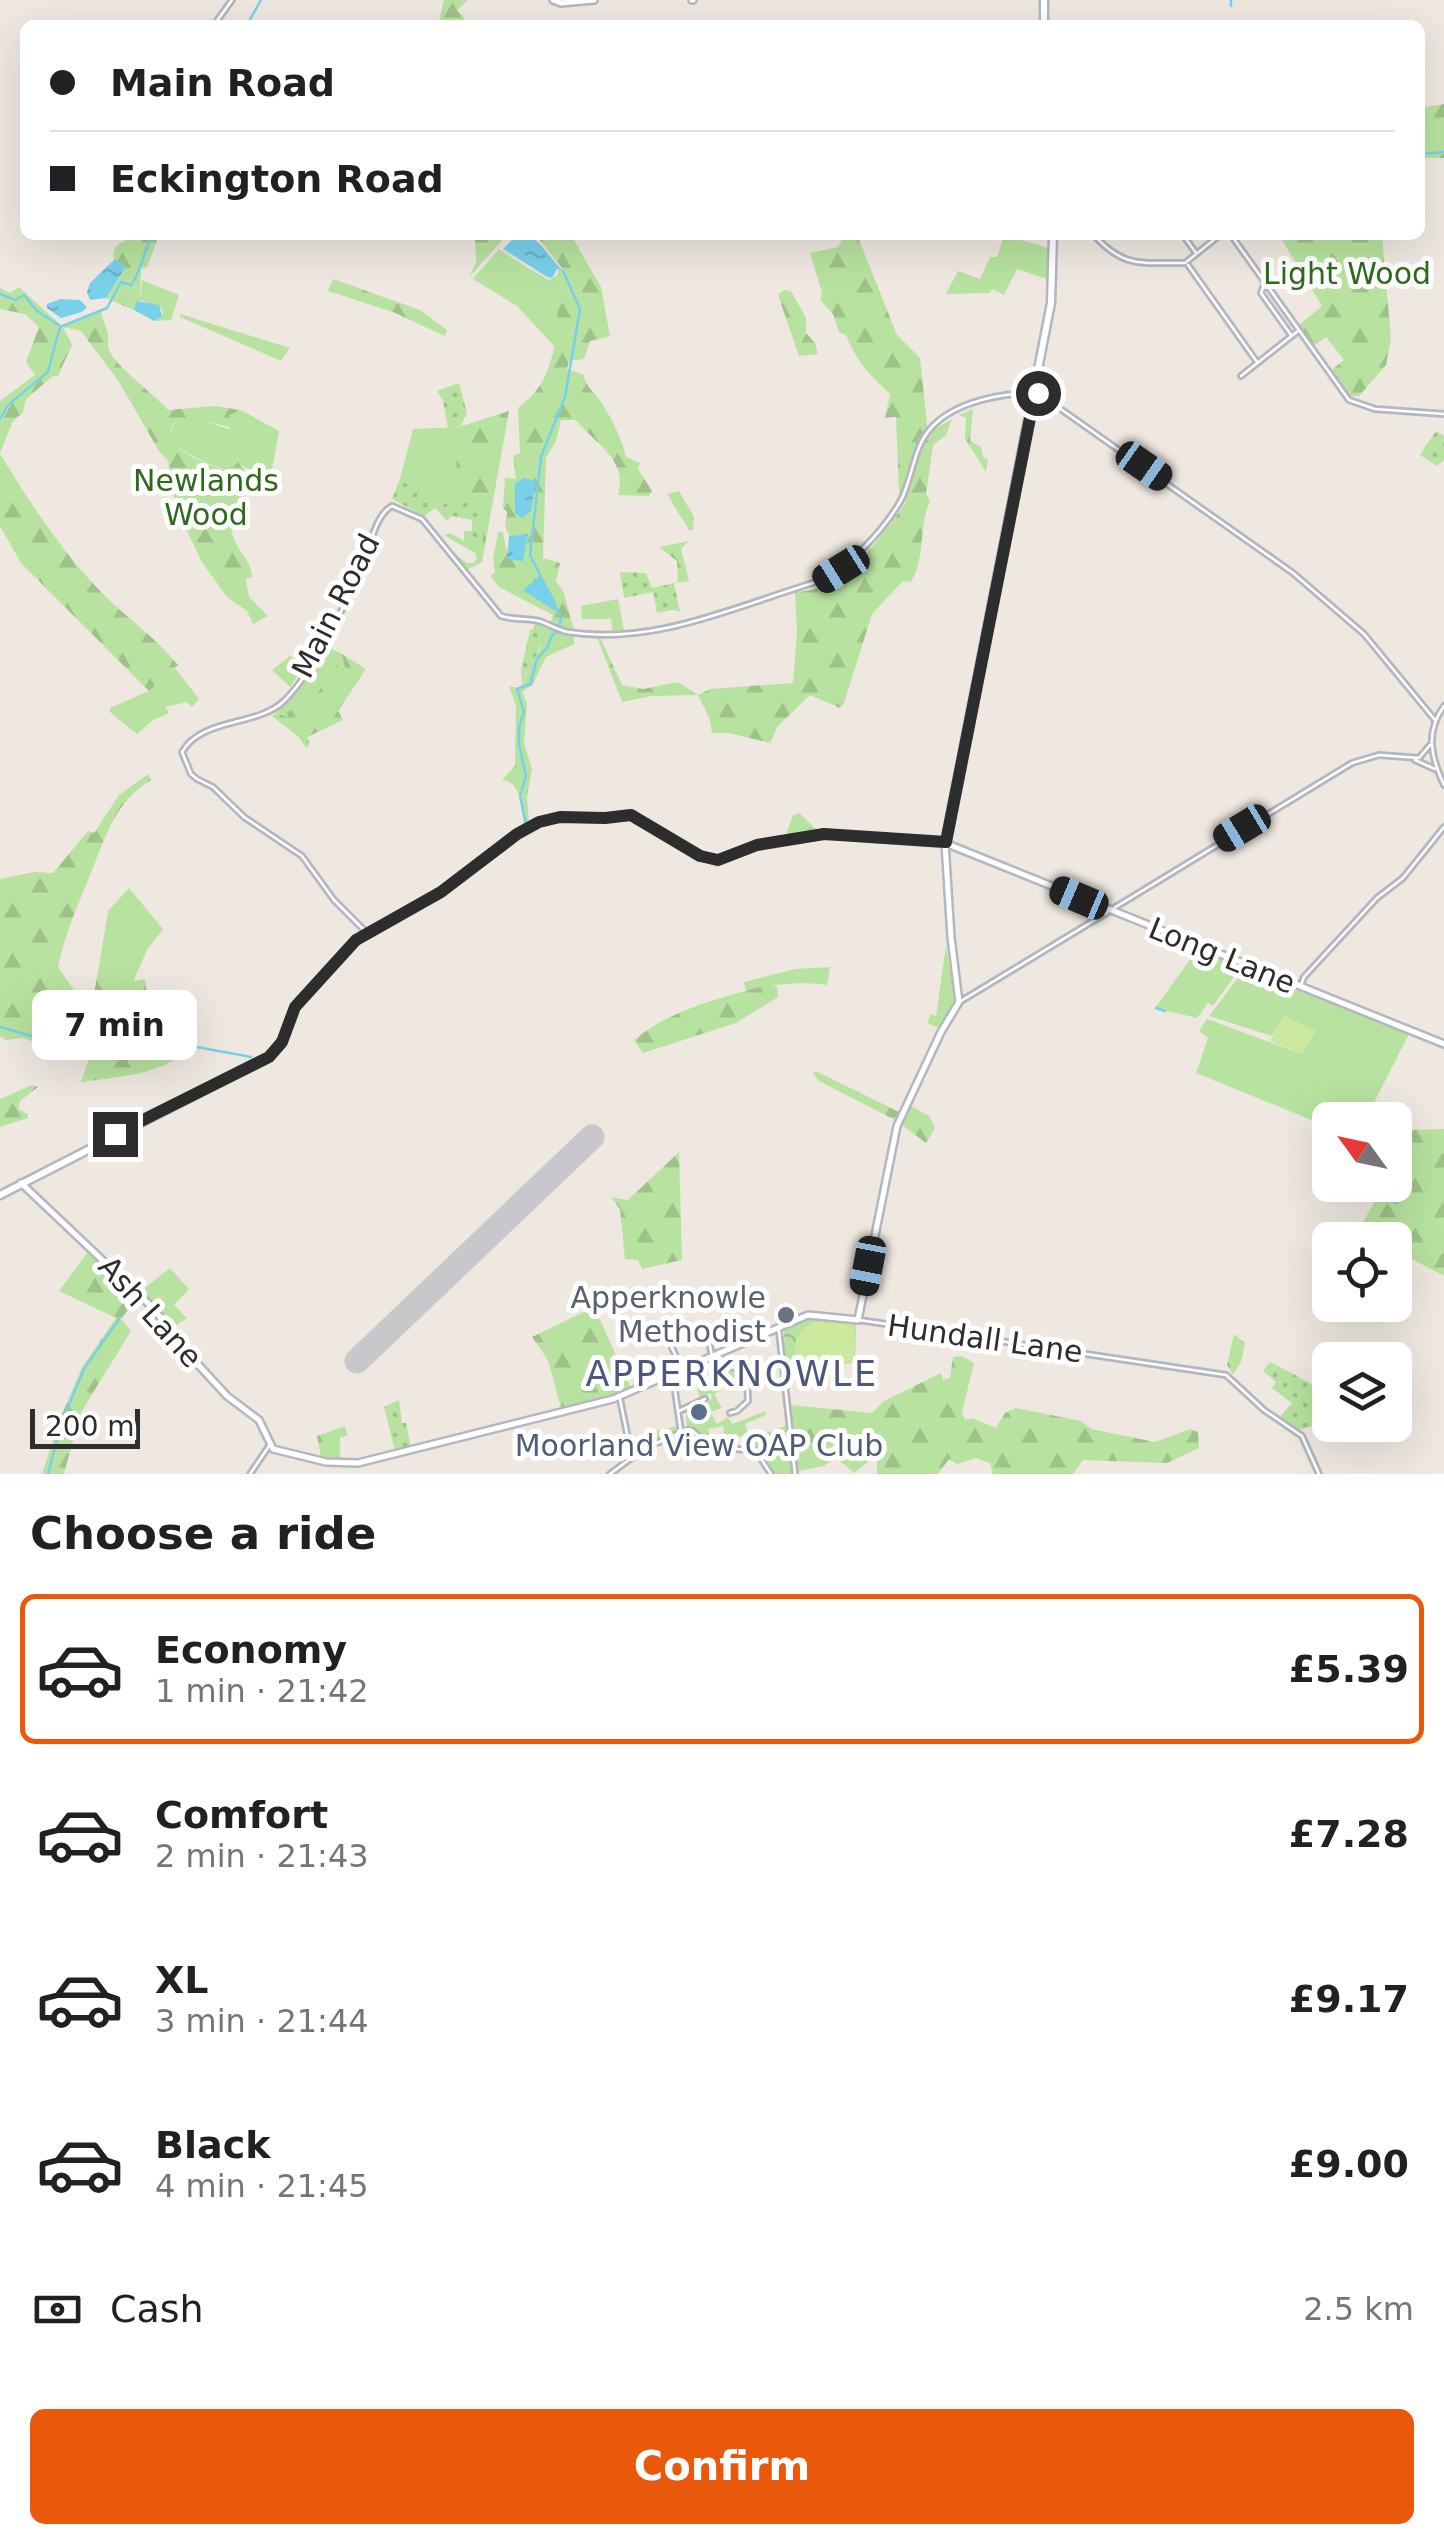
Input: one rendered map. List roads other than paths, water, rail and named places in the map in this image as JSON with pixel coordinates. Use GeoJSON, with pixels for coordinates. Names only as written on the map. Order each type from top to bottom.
{"type":"FeatureCollection","features":[{"type":"Feature","properties":{"kind":"main road"},"geometry":{"type":"LineString","coordinates":[[0,1195],[269,1057],[282,1042],[295,1007],[341,954],[366,932],[441,892],[529,827],[560,817],[631,815],[700,856],[718,860],[757,845],[824,834],[946,842],[1035,393],[1053,288],[1053,240]]}},
{"type":"Feature","properties":{"kind":"street"},"geometry":{"type":"LineString","coordinates":[[553,0],[594,0]]}},
{"type":"Feature","properties":{"kind":"street"},"geometry":{"type":"LineString","coordinates":[[1098,240],[1111,254],[1125,260],[1186,263],[1214,240]]}},
{"type":"Feature","properties":{"kind":"street"},"geometry":{"type":"LineString","coordinates":[[1187,240],[1197,254]]}},
{"type":"Feature","properties":{"kind":"street"},"geometry":{"type":"LineString","coordinates":[[1234,240],[1344,395],[1356,404],[1375,409],[1444,414]]}},
{"type":"Feature","properties":{"kind":"street"},"geometry":{"type":"LineString","coordinates":[[1186,263],[1257,362]]}},
{"type":"Feature","properties":{"kind":"street"},"geometry":{"type":"LineString","coordinates":[[1265,284],[1260,293],[1292,336]]}},
{"type":"Feature","properties":{"kind":"street"},"geometry":{"type":"LineString","coordinates":[[1241,376],[1298,332]]}},
{"type":"Feature","properties":{"kind":"street"},"geometry":{"type":"LineString","coordinates":[[1035,393],[1294,573],[1364,634],[1435,720]]}},
{"type":"Feature","properties":{"kind":"street","name":"Main Road"},"geometry":{"type":"LineString","coordinates":[[366,932],[334,900],[302,856],[244,817],[213,787],[191,774],[183,749],[200,735],[265,712],[284,701],[312,663],[390,506],[398,506],[422,519],[501,616],[534,620],[559,630],[621,636],[662,630],[823,580],[841,569],[900,501],[930,428],[954,411],[980,401],[1035,393]]}},
{"type":"Feature","properties":{"kind":"street"},"geometry":{"type":"LineString","coordinates":[[1414,760],[1424,756],[1435,720],[1444,706]]}},
{"type":"Feature","properties":{"kind":"street"},"geometry":{"type":"LineString","coordinates":[[1430,745],[1444,786]]}},
{"type":"Feature","properties":{"kind":"street"},"geometry":{"type":"LineString","coordinates":[[858,1320],[898,1126],[959,1002],[1352,763],[1379,755],[1414,760],[1437,770]]}},
{"type":"Feature","properties":{"kind":"street"},"geometry":{"type":"LineString","coordinates":[[1300,987],[1304,977],[1376,898],[1403,878],[1444,827]]}},
{"type":"Feature","properties":{"kind":"street"},"geometry":{"type":"LineString","coordinates":[[946,842],[959,1002]]}},
{"type":"Feature","properties":{"kind":"street","name":"Long Lane"},"geometry":{"type":"LineString","coordinates":[[946,842],[1444,1044]]}},
{"type":"Feature","properties":{"kind":"street"},"geometry":{"type":"LineString","coordinates":[[1290,983],[1304,977]]}},
{"type":"Feature","properties":{"kind":"street","name":"Ash Lane"},"geometry":{"type":"LineString","coordinates":[[21,1184],[153,1308],[228,1396],[259,1420],[270,1445]]}},
{"type":"Feature","properties":{"kind":"street","name":"Hundall Lane"},"geometry":{"type":"LineString","coordinates":[[270,1445],[295,1457],[358,1463],[619,1397],[814,1314],[1226,1375],[1264,1410],[1302,1436],[1319,1474]]}},
{"type":"Feature","properties":{"kind":"street"},"geometry":{"type":"LineString","coordinates":[[778,1328],[795,1474]]}},
{"type":"Feature","properties":{"kind":"street"},"geometry":{"type":"LineString","coordinates":[[709,1340],[712,1358],[718,1366],[740,1368],[747,1375],[749,1396],[744,1406],[732,1411]]}},
{"type":"Feature","properties":{"kind":"street"},"geometry":{"type":"LineString","coordinates":[[672,1348],[682,1371]]}},
{"type":"Feature","properties":{"kind":"street"},"geometry":{"type":"LineString","coordinates":[[673,1375],[680,1432]]}},
{"type":"Feature","properties":{"kind":"street"},"geometry":{"type":"LineString","coordinates":[[619,1397],[632,1458]]}},
{"type":"Feature","properties":{"kind":"street"},"geometry":{"type":"LineString","coordinates":[[678,1411],[705,1399]]}},
{"type":"Feature","properties":{"kind":"street"},"geometry":{"type":"LineString","coordinates":[[610,1474],[680,1432],[693,1432],[710,1446],[756,1452],[771,1474]]}},
{"type":"Feature","properties":{"kind":"street"},"geometry":{"type":"LineString","coordinates":[[250,1474],[270,1445]]}},
{"type":"Feature","properties":{"kind":"water"},"geometry":{"type":"Polygon","coordinates":[[[512,240],[534,240],[563,271],[557,269],[552,278],[547,277],[503,249],[512,240]]]}},
{"type":"Feature","properties":{"kind":"water"},"geometry":{"type":"Polygon","coordinates":[[[115,259],[126,266],[106,298],[90,300],[90,283],[115,259]]]}},
{"type":"Feature","properties":{"kind":"water"},"geometry":{"type":"Polygon","coordinates":[[[61,299],[80,300],[87,307],[61,318],[47,304],[61,299]]]}},
{"type":"Feature","properties":{"kind":"water"},"geometry":{"type":"Polygon","coordinates":[[[137,301],[159,305],[162,316],[154,321],[134,310],[137,301]]]}},
{"type":"Feature","properties":{"kind":"water"},"geometry":{"type":"Polygon","coordinates":[[[524,478],[536,481],[531,511],[522,518],[515,513],[515,483],[524,478]]]}},
{"type":"Feature","properties":{"kind":"water"},"geometry":{"type":"Polygon","coordinates":[[[528,534],[523,561],[507,559],[509,536],[528,534]]]}},
{"type":"Feature","properties":{"kind":"water"},"geometry":{"type":"Polygon","coordinates":[[[541,575],[556,602],[555,611],[523,590],[541,575]]]}},
{"type":"Feature","properties":{"kind":"waterway"},"geometry":{"type":"LineString","coordinates":[[250,20],[261,0]]}},
{"type":"Feature","properties":{"kind":"waterway"},"geometry":{"type":"LineString","coordinates":[[1231,0],[1231,6]]}},
{"type":"Feature","properties":{"kind":"waterway"},"geometry":{"type":"LineString","coordinates":[[1425,154],[1444,152]]}},
{"type":"Feature","properties":{"kind":"waterway"},"geometry":{"type":"LineString","coordinates":[[0,419],[8,405],[48,372],[60,327],[107,308],[121,282],[131,285],[150,240]]}},
{"type":"Feature","properties":{"kind":"waterway"},"geometry":{"type":"LineString","coordinates":[[541,577],[530,555],[541,457],[565,397],[580,309],[563,271]]}},
{"type":"Feature","properties":{"kind":"waterway"},"geometry":{"type":"LineString","coordinates":[[0,294],[15,300],[24,295],[37,311],[59,325]]}},
{"type":"Feature","properties":{"kind":"waterway"},"geometry":{"type":"LineString","coordinates":[[526,824],[520,796],[526,776],[519,744],[524,712],[517,689],[530,684],[537,659],[558,631],[561,618],[556,607]]}},
{"type":"Feature","properties":{"kind":"waterway"},"geometry":{"type":"LineString","coordinates":[[1156,1008],[1165,1011]]}},
{"type":"Feature","properties":{"kind":"waterway"},"geometry":{"type":"LineString","coordinates":[[0,1027],[31,1036],[40,1033],[95,1051],[104,1048],[115,1053],[146,1054],[197,1047],[251,1057]]}},
{"type":"Feature","properties":{"kind":"waterway"},"geometry":{"type":"LineString","coordinates":[[48,1474],[61,1424],[84,1369],[119,1319]]}},
{"type":"Feature","properties":{"kind":"place","name":"Apperknowle Methodist"},"geometry":{"type":"Point","coordinates":[786,1315]}},
{"type":"Feature","properties":{"kind":"place","name":"Moorland View OAP Club"},"geometry":{"type":"Point","coordinates":[699,1412]}},
{"type":"Feature","properties":{"kind":"district","name":"APPERKNOWLE"},"geometry":{"type":"Point","coordinates":[732,1374]}},
{"type":"Feature","properties":{"kind":"park label","name":"Light Wood"},"geometry":{"type":"Point","coordinates":[1347,274]}},
{"type":"Feature","properties":{"kind":"park label","name":"Newlands Wood"},"geometry":{"type":"Point","coordinates":[206,498]}}]}
